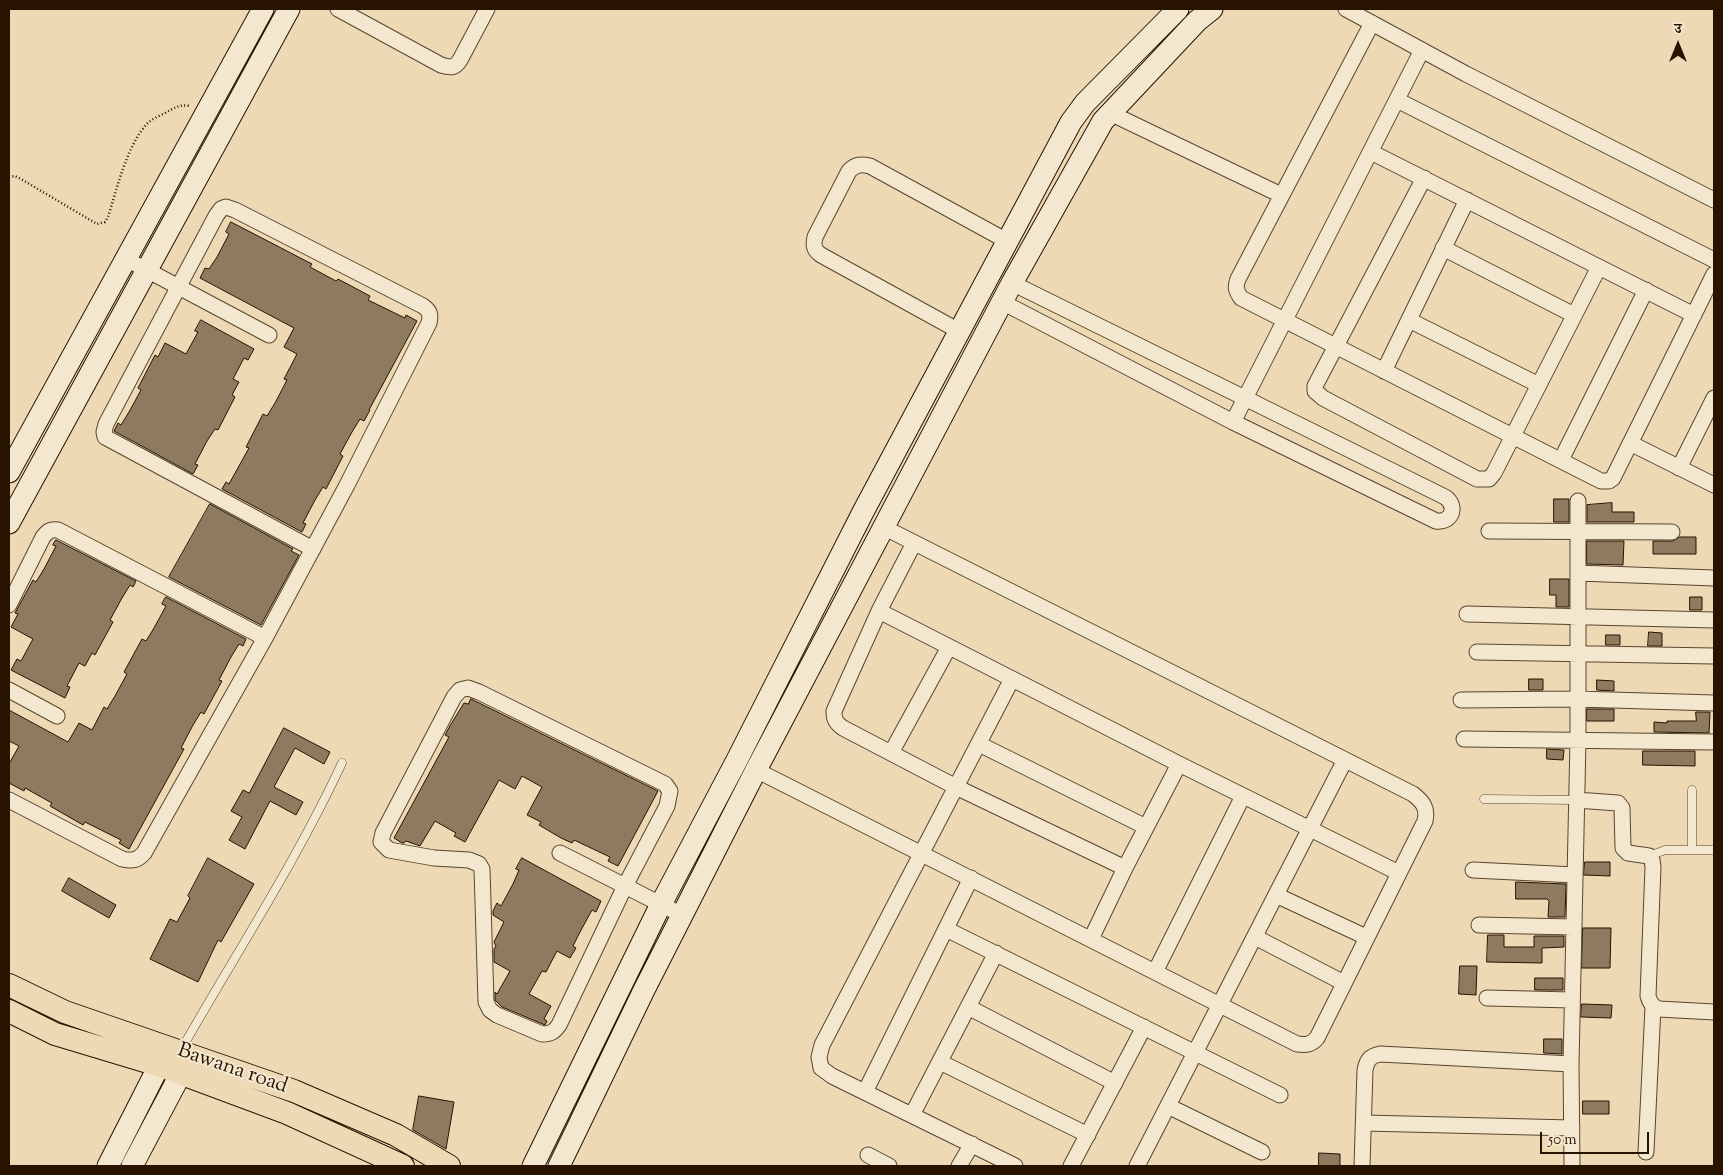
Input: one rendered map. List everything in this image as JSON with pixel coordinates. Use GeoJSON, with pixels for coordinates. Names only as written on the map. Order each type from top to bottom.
{"type":"FeatureCollection","features":[{"type":"Feature","properties":{"kind":"main road","name":"Bawana road"},"geometry":{"type":"LineString","coordinates":[[9,985],[64,1012],[176,1059],[287,1113],[403,1166]]}},
{"type":"Feature","properties":{"kind":"main road","name":"Bawana road"},"geometry":{"type":"LineString","coordinates":[[9,1011],[55,1034],[176,1059],[294,1091],[396,1136],[449,1166]]}},
{"type":"Feature","properties":{"kind":"street"},"geometry":{"type":"LineString","coordinates":[[9,472],[204,113],[263,9]]}},
{"type":"Feature","properties":{"kind":"street"},"geometry":{"type":"LineString","coordinates":[[9,523],[289,9]]}},
{"type":"Feature","properties":{"kind":"street"},"geometry":{"type":"LineString","coordinates":[[338,9],[441,65],[450,68],[456,66],[460,60],[487,9]]}},
{"type":"Feature","properties":{"kind":"street"},"geometry":{"type":"LineString","coordinates":[[533,1166],[661,904],[737,760],[863,512],[1078,111],[1178,9]]}},
{"type":"Feature","properties":{"kind":"street"},"geometry":{"type":"LineString","coordinates":[[558,1166],[635,1007],[756,770],[885,528],[1012,283],[1103,121],[1197,21],[1212,9]]}},
{"type":"Feature","properties":{"kind":"street"},"geometry":{"type":"LineString","coordinates":[[1346,9],[1466,74],[1714,200]]}},
{"type":"Feature","properties":{"kind":"street"},"geometry":{"type":"LineString","coordinates":[[1372,23],[1235,286],[1241,298],[1601,481],[1609,481],[1613,478],[1714,274]]}},
{"type":"Feature","properties":{"kind":"street"},"geometry":{"type":"LineString","coordinates":[[1233,422],[1422,50]]}},
{"type":"Feature","properties":{"kind":"street"},"geometry":{"type":"LineString","coordinates":[[1396,100],[1714,260]]}},
{"type":"Feature","properties":{"kind":"street"},"geometry":{"type":"LineString","coordinates":[[1110,113],[1281,195]]}},
{"type":"Feature","properties":{"kind":"street"},"geometry":{"type":"LineString","coordinates":[[1370,152],[1694,314]]}},
{"type":"Feature","properties":{"kind":"street"},"geometry":{"type":"LineString","coordinates":[[960,331],[821,256],[815,250],[813,245],[815,238],[849,171],[854,166],[861,164],[870,166],[1007,241]]}},
{"type":"Feature","properties":{"kind":"street"},"geometry":{"type":"LineString","coordinates":[[1424,178],[1315,386],[1315,391],[1317,394],[1477,479],[1489,479],[1494,473],[1599,266]]}},
{"type":"Feature","properties":{"kind":"street"},"geometry":{"type":"LineString","coordinates":[[1384,371],[1466,200]]}},
{"type":"Feature","properties":{"kind":"street"},"geometry":{"type":"LineString","coordinates":[[9,800],[122,859],[132,861],[144,853],[313,549],[429,323],[431,316],[429,310],[423,306],[226,207],[221,209],[216,216],[178,287],[106,424],[105,437],[313,549]]}},
{"type":"Feature","properties":{"kind":"street"},"geometry":{"type":"LineString","coordinates":[[1443,248],[1574,316]]}},
{"type":"Feature","properties":{"kind":"street"},"geometry":{"type":"LineString","coordinates":[[126,259],[269,335]]}},
{"type":"Feature","properties":{"kind":"street"},"geometry":{"type":"LineString","coordinates":[[1002,302],[1233,422],[1436,521],[1443,522],[1448,519],[1452,512],[1452,504],[1445,497],[1012,283]]}},
{"type":"Feature","properties":{"kind":"street"},"geometry":{"type":"LineString","coordinates":[[1561,460],[1646,290]]}},
{"type":"Feature","properties":{"kind":"street"},"geometry":{"type":"LineString","coordinates":[[1409,320],[1539,385]]}},
{"type":"Feature","properties":{"kind":"street"},"geometry":{"type":"LineString","coordinates":[[1679,468],[1714,398]]}},
{"type":"Feature","properties":{"kind":"street"},"geometry":{"type":"LineString","coordinates":[[1630,443],[1714,485]]}},
{"type":"Feature","properties":{"kind":"street"},"geometry":{"type":"LineString","coordinates":[[1572,1166],[1571,1064],[1578,740],[1578,501]]}},
{"type":"Feature","properties":{"kind":"street"},"geometry":{"type":"LineString","coordinates":[[756,770],[1297,1044],[1306,1045],[1312,1043],[1317,1038],[1425,821],[1427,814],[1425,806],[1413,794],[885,528]]}},
{"type":"Feature","properties":{"kind":"street"},"geometry":{"type":"LineString","coordinates":[[9,605],[43,537],[52,529],[58,530],[265,638]]}},
{"type":"Feature","properties":{"kind":"street"},"geometry":{"type":"LineString","coordinates":[[1489,531],[1672,532]]}},
{"type":"Feature","properties":{"kind":"street"},"geometry":{"type":"LineString","coordinates":[[914,542],[879,611],[834,712],[836,723],[956,787],[1125,868]]}},
{"type":"Feature","properties":{"kind":"street"},"geometry":{"type":"LineString","coordinates":[[1578,572],[1714,578]]}},
{"type":"Feature","properties":{"kind":"street"},"geometry":{"type":"LineString","coordinates":[[879,611],[1179,764],[1399,873]]}},
{"type":"Feature","properties":{"kind":"street"},"geometry":{"type":"LineString","coordinates":[[1467,614],[1714,620]]}},
{"type":"Feature","properties":{"kind":"street"},"geometry":{"type":"LineString","coordinates":[[891,753],[949,647]]}},
{"type":"Feature","properties":{"kind":"street"},"geometry":{"type":"LineString","coordinates":[[1477,652],[1714,656]]}},
{"type":"Feature","properties":{"kind":"street"},"geometry":{"type":"LineString","coordinates":[[1012,679],[822,1044],[819,1058],[821,1068],[832,1076],[1015,1166]]}},
{"type":"Feature","properties":{"kind":"street"},"geometry":{"type":"LineString","coordinates":[[468,688],[479,692],[665,784],[670,791],[667,806],[625,886],[554,1031],[549,1034],[542,1034],[496,1015],[490,1010],[486,1002],[482,869],[479,864],[470,860],[434,858],[389,850],[381,842],[454,697],[460,690],[468,688]]}},
{"type":"Feature","properties":{"kind":"street"},"geometry":{"type":"LineString","coordinates":[[9,690],[57,716]]}},
{"type":"Feature","properties":{"kind":"street"},"geometry":{"type":"LineString","coordinates":[[1462,700],[1714,702]]}},
{"type":"Feature","properties":{"kind":"street"},"geometry":{"type":"LineString","coordinates":[[1464,739],[1714,742]]}},
{"type":"Feature","properties":{"kind":"street"},"geometry":{"type":"LineString","coordinates":[[979,744],[1146,827]]}},
{"type":"Feature","properties":{"kind":"street"},"geometry":{"type":"LineString","coordinates":[[1139,1166],[1345,760]]}},
{"type":"Feature","properties":{"kind":"street"},"geometry":{"type":"LineString","coordinates":[[1091,939],[1125,868],[1179,764]]}},
{"type":"Feature","properties":{"kind":"street"},"geometry":{"type":"LineString","coordinates":[[1156,972],[1243,796]]}},
{"type":"Feature","properties":{"kind":"street"},"geometry":{"type":"LineString","coordinates":[[1576,800],[1618,803],[1622,808],[1624,848],[1628,852],[1649,856],[1652,860],[1648,996],[1653,1007],[1646,1152]]}},
{"type":"Feature","properties":{"kind":"street"},"geometry":{"type":"LineString","coordinates":[[560,852],[682,915]]}},
{"type":"Feature","properties":{"kind":"street"},"geometry":{"type":"LineString","coordinates":[[1473,870],[1575,875]]}},
{"type":"Feature","properties":{"kind":"street"},"geometry":{"type":"LineString","coordinates":[[865,1092],[971,878]]}},
{"type":"Feature","properties":{"kind":"street"},"geometry":{"type":"LineString","coordinates":[[1276,894],[1366,937]]}},
{"type":"Feature","properties":{"kind":"street"},"geometry":{"type":"LineString","coordinates":[[1479,924],[1574,927]]}},
{"type":"Feature","properties":{"kind":"street"},"geometry":{"type":"LineString","coordinates":[[946,929],[1280,1095]]}},
{"type":"Feature","properties":{"kind":"street"},"geometry":{"type":"LineString","coordinates":[[1255,937],[1344,983]]}},
{"type":"Feature","properties":{"kind":"street"},"geometry":{"type":"LineString","coordinates":[[912,1115],[996,953]]}},
{"type":"Feature","properties":{"kind":"street"},"geometry":{"type":"LineString","coordinates":[[1487,998],[1572,1000]]}},
{"type":"Feature","properties":{"kind":"street"},"geometry":{"type":"LineString","coordinates":[[968,1007],[1115,1083]]}},
{"type":"Feature","properties":{"kind":"street"},"geometry":{"type":"LineString","coordinates":[[1653,1007],[1666,1010],[1714,1012]]}},
{"type":"Feature","properties":{"kind":"street"},"geometry":{"type":"LineString","coordinates":[[1071,1166],[1144,1027]]}},
{"type":"Feature","properties":{"kind":"street"},"geometry":{"type":"LineString","coordinates":[[1362,1166],[1365,1070],[1366,1062],[1372,1056],[1380,1054],[1571,1064]]}},
{"type":"Feature","properties":{"kind":"street"},"geometry":{"type":"LineString","coordinates":[[108,1166],[176,1059]]}},
{"type":"Feature","properties":{"kind":"street"},"geometry":{"type":"LineString","coordinates":[[132,1166],[176,1059]]}},
{"type":"Feature","properties":{"kind":"street"},"geometry":{"type":"LineString","coordinates":[[940,1062],[1088,1135]]}},
{"type":"Feature","properties":{"kind":"street"},"geometry":{"type":"LineString","coordinates":[[1168,1106],[1262,1152]]}},
{"type":"Feature","properties":{"kind":"street"},"geometry":{"type":"LineString","coordinates":[[1364,1122],[1572,1128]]}},
{"type":"Feature","properties":{"kind":"street"},"geometry":{"type":"LineString","coordinates":[[959,1166],[972,1144]]}},
{"type":"Feature","properties":{"kind":"street"},"geometry":{"type":"LineString","coordinates":[[868,1155],[889,1166]]}},
{"type":"Feature","properties":{"kind":"lane"},"geometry":{"type":"LineString","coordinates":[[176,1059],[302,842],[325,800],[342,763]]}},
{"type":"Feature","properties":{"kind":"lane"},"geometry":{"type":"LineString","coordinates":[[1692,790],[1692,850]]}},
{"type":"Feature","properties":{"kind":"lane"},"geometry":{"type":"LineString","coordinates":[[1484,799],[1576,800]]}},
{"type":"Feature","properties":{"kind":"lane"},"geometry":{"type":"LineString","coordinates":[[1649,856],[1665,850],[1714,850]]}},
{"type":"Feature","properties":{"kind":"path"},"geometry":{"type":"LineString","coordinates":[[9,177],[15,176],[21,179],[97,224],[104,222],[108,217],[129,153],[149,122],[182,104],[204,113]]}},
{"type":"Feature","properties":{"kind":"building"},"geometry":{"type":"Polygon","coordinates":[[[231,222],[312,264],[310,267],[336,281],[338,279],[370,296],[368,300],[405,318],[406,315],[417,321],[364,421],[360,419],[340,454],[343,456],[326,489],[323,487],[315,500],[303,523],[306,524],[302,532],[222,489],[226,482],[229,484],[249,448],[246,447],[263,414],[267,416],[275,403],[287,380],[284,379],[297,354],[284,347],[294,328],[200,278],[205,268],[209,269],[217,257],[229,234],[226,232],[231,222]]]}},
{"type":"Feature","properties":{"kind":"building"},"geometry":{"type":"Polygon","coordinates":[[[201,320],[254,349],[248,360],[244,358],[233,379],[239,382],[232,395],[235,397],[218,430],[215,429],[207,441],[195,464],[198,465],[193,474],[114,431],[118,423],[121,425],[141,390],[138,388],[155,355],[158,357],[165,343],[186,354],[198,332],[195,331],[201,320]]]}},
{"type":"Feature","properties":{"kind":"building"},"geometry":{"type":"Polygon","coordinates":[[[1554,499],[1569,499],[1569,522],[1554,522],[1554,499]]]}},
{"type":"Feature","properties":{"kind":"building"},"geometry":{"type":"Polygon","coordinates":[[[1612,503],[1612,512],[1634,512],[1634,522],[1587,522],[1587,505],[1612,503]]]}},
{"type":"Feature","properties":{"kind":"building"},"geometry":{"type":"Polygon","coordinates":[[[210,504],[293,549],[291,551],[299,555],[261,625],[169,577],[210,504]]]}},
{"type":"Feature","properties":{"kind":"building"},"geometry":{"type":"Polygon","coordinates":[[[1680,537],[1696,537],[1696,554],[1653,554],[1653,541],[1672,541],[1680,537]]]}},
{"type":"Feature","properties":{"kind":"building"},"geometry":{"type":"Polygon","coordinates":[[[56,540],[136,581],[133,587],[130,585],[122,598],[110,620],[113,622],[95,655],[92,653],[85,666],[79,663],[67,686],[70,687],[65,698],[11,670],[17,659],[21,661],[33,639],[11,627],[18,614],[15,613],[33,580],[36,582],[44,569],[56,546],[53,545],[56,540]]]}},
{"type":"Feature","properties":{"kind":"building"},"geometry":{"type":"Polygon","coordinates":[[[1587,541],[1624,541],[1623,565],[1587,564],[1587,541]]]}},
{"type":"Feature","properties":{"kind":"building"},"geometry":{"type":"Polygon","coordinates":[[[1550,579],[1569,579],[1569,607],[1556,607],[1556,595],[1550,595],[1550,579]]]}},
{"type":"Feature","properties":{"kind":"building"},"geometry":{"type":"Polygon","coordinates":[[[166,597],[246,639],[243,646],[239,644],[231,657],[219,680],[222,681],[204,714],[201,712],[193,725],[181,748],[184,749],[129,849],[119,843],[121,840],[85,822],[83,825],[50,806],[52,803],[25,788],[24,791],[9,783],[9,764],[19,746],[9,741],[9,710],[68,742],[79,723],[92,730],[104,707],[107,709],[115,696],[127,674],[124,672],[142,639],[146,641],[154,628],[166,606],[162,604],[166,597]]]}},
{"type":"Feature","properties":{"kind":"building"},"geometry":{"type":"Polygon","coordinates":[[[1690,597],[1702,597],[1702,610],[1690,610],[1690,597]]]}},
{"type":"Feature","properties":{"kind":"building"},"geometry":{"type":"Polygon","coordinates":[[[1649,632],[1662,633],[1662,646],[1648,646],[1649,632]]]}},
{"type":"Feature","properties":{"kind":"building"},"geometry":{"type":"Polygon","coordinates":[[[1606,635],[1620,635],[1620,645],[1606,645],[1606,635]]]}},
{"type":"Feature","properties":{"kind":"building"},"geometry":{"type":"Polygon","coordinates":[[[1529,679],[1543,679],[1543,690],[1529,690],[1529,679]]]}},
{"type":"Feature","properties":{"kind":"building"},"geometry":{"type":"Polygon","coordinates":[[[1597,680],[1614,681],[1614,691],[1597,690],[1597,680]]]}},
{"type":"Feature","properties":{"kind":"building"},"geometry":{"type":"Polygon","coordinates":[[[471,699],[658,791],[618,866],[608,861],[610,857],[574,840],[572,843],[561,838],[539,825],[541,822],[527,815],[542,787],[522,776],[515,789],[499,780],[465,842],[454,836],[456,833],[435,821],[420,846],[406,841],[402,843],[394,838],[449,737],[445,735],[451,724],[464,703],[468,704],[471,699]]]}},
{"type":"Feature","properties":{"kind":"building"},"geometry":{"type":"Polygon","coordinates":[[[1587,709],[1614,709],[1614,721],[1587,721],[1587,709]]]}},
{"type":"Feature","properties":{"kind":"building"},"geometry":{"type":"Polygon","coordinates":[[[1696,712],[1710,712],[1709,733],[1654,732],[1654,722],[1696,721],[1696,712]]]}},
{"type":"Feature","properties":{"kind":"building"},"geometry":{"type":"Polygon","coordinates":[[[284,728],[330,752],[324,764],[295,748],[274,787],[303,802],[296,815],[270,801],[245,849],[229,840],[242,817],[231,811],[243,790],[249,793],[284,728]]]}},
{"type":"Feature","properties":{"kind":"building"},"geometry":{"type":"Polygon","coordinates":[[[1547,749],[1564,750],[1563,760],[1547,759],[1547,749]]]}},
{"type":"Feature","properties":{"kind":"building"},"geometry":{"type":"Polygon","coordinates":[[[1643,751],[1695,751],[1695,766],[1643,765],[1643,751]]]}},
{"type":"Feature","properties":{"kind":"building"},"geometry":{"type":"Polygon","coordinates":[[[208,858],[254,884],[221,942],[218,940],[198,982],[150,959],[170,919],[177,922],[208,858]]]}},
{"type":"Feature","properties":{"kind":"building"},"geometry":{"type":"Polygon","coordinates":[[[522,858],[601,901],[596,912],[592,910],[580,932],[573,946],[576,948],[570,958],[557,951],[546,972],[542,971],[529,994],[551,1006],[544,1019],[547,1021],[545,1025],[502,1007],[495,1000],[495,992],[497,994],[510,971],[494,962],[494,949],[496,946],[494,942],[504,922],[493,915],[493,911],[497,903],[501,906],[513,884],[519,870],[516,869],[522,858]]]}},
{"type":"Feature","properties":{"kind":"building"},"geometry":{"type":"Polygon","coordinates":[[[1585,862],[1610,862],[1610,876],[1584,875],[1585,862]]]}},
{"type":"Feature","properties":{"kind":"building"},"geometry":{"type":"Polygon","coordinates":[[[69,878],[116,905],[109,918],[62,891],[69,878]]]}},
{"type":"Feature","properties":{"kind":"building"},"geometry":{"type":"Polygon","coordinates":[[[1516,882],[1566,884],[1565,917],[1548,917],[1549,901],[1547,899],[1516,899],[1516,882]]]}},
{"type":"Feature","properties":{"kind":"building"},"geometry":{"type":"Polygon","coordinates":[[[1583,928],[1611,928],[1610,968],[1582,968],[1583,928]]]}},
{"type":"Feature","properties":{"kind":"building"},"geometry":{"type":"Polygon","coordinates":[[[1488,935],[1504,935],[1504,947],[1534,947],[1534,936],[1564,936],[1564,947],[1542,948],[1542,963],[1487,962],[1488,935]]]}},
{"type":"Feature","properties":{"kind":"building"},"geometry":{"type":"Polygon","coordinates":[[[1460,966],[1477,966],[1476,995],[1459,994],[1460,966]]]}},
{"type":"Feature","properties":{"kind":"building"},"geometry":{"type":"Polygon","coordinates":[[[1535,978],[1563,978],[1563,990],[1535,990],[1535,978]]]}},
{"type":"Feature","properties":{"kind":"building"},"geometry":{"type":"Polygon","coordinates":[[[1582,1004],[1612,1005],[1611,1018],[1581,1017],[1582,1004]]]}},
{"type":"Feature","properties":{"kind":"building"},"geometry":{"type":"Polygon","coordinates":[[[1544,1039],[1562,1039],[1562,1054],[1544,1053],[1544,1039]]]}},
{"type":"Feature","properties":{"kind":"building"},"geometry":{"type":"Polygon","coordinates":[[[419,1096],[454,1102],[446,1149],[413,1130],[419,1096]]]}},
{"type":"Feature","properties":{"kind":"building"},"geometry":{"type":"Polygon","coordinates":[[[1583,1101],[1609,1101],[1609,1114],[1583,1114],[1583,1101]]]}},
{"type":"Feature","properties":{"kind":"building"},"geometry":{"type":"Polygon","coordinates":[[[1319,1153],[1340,1154],[1340,1166],[1319,1166],[1319,1153]]]}}]}
